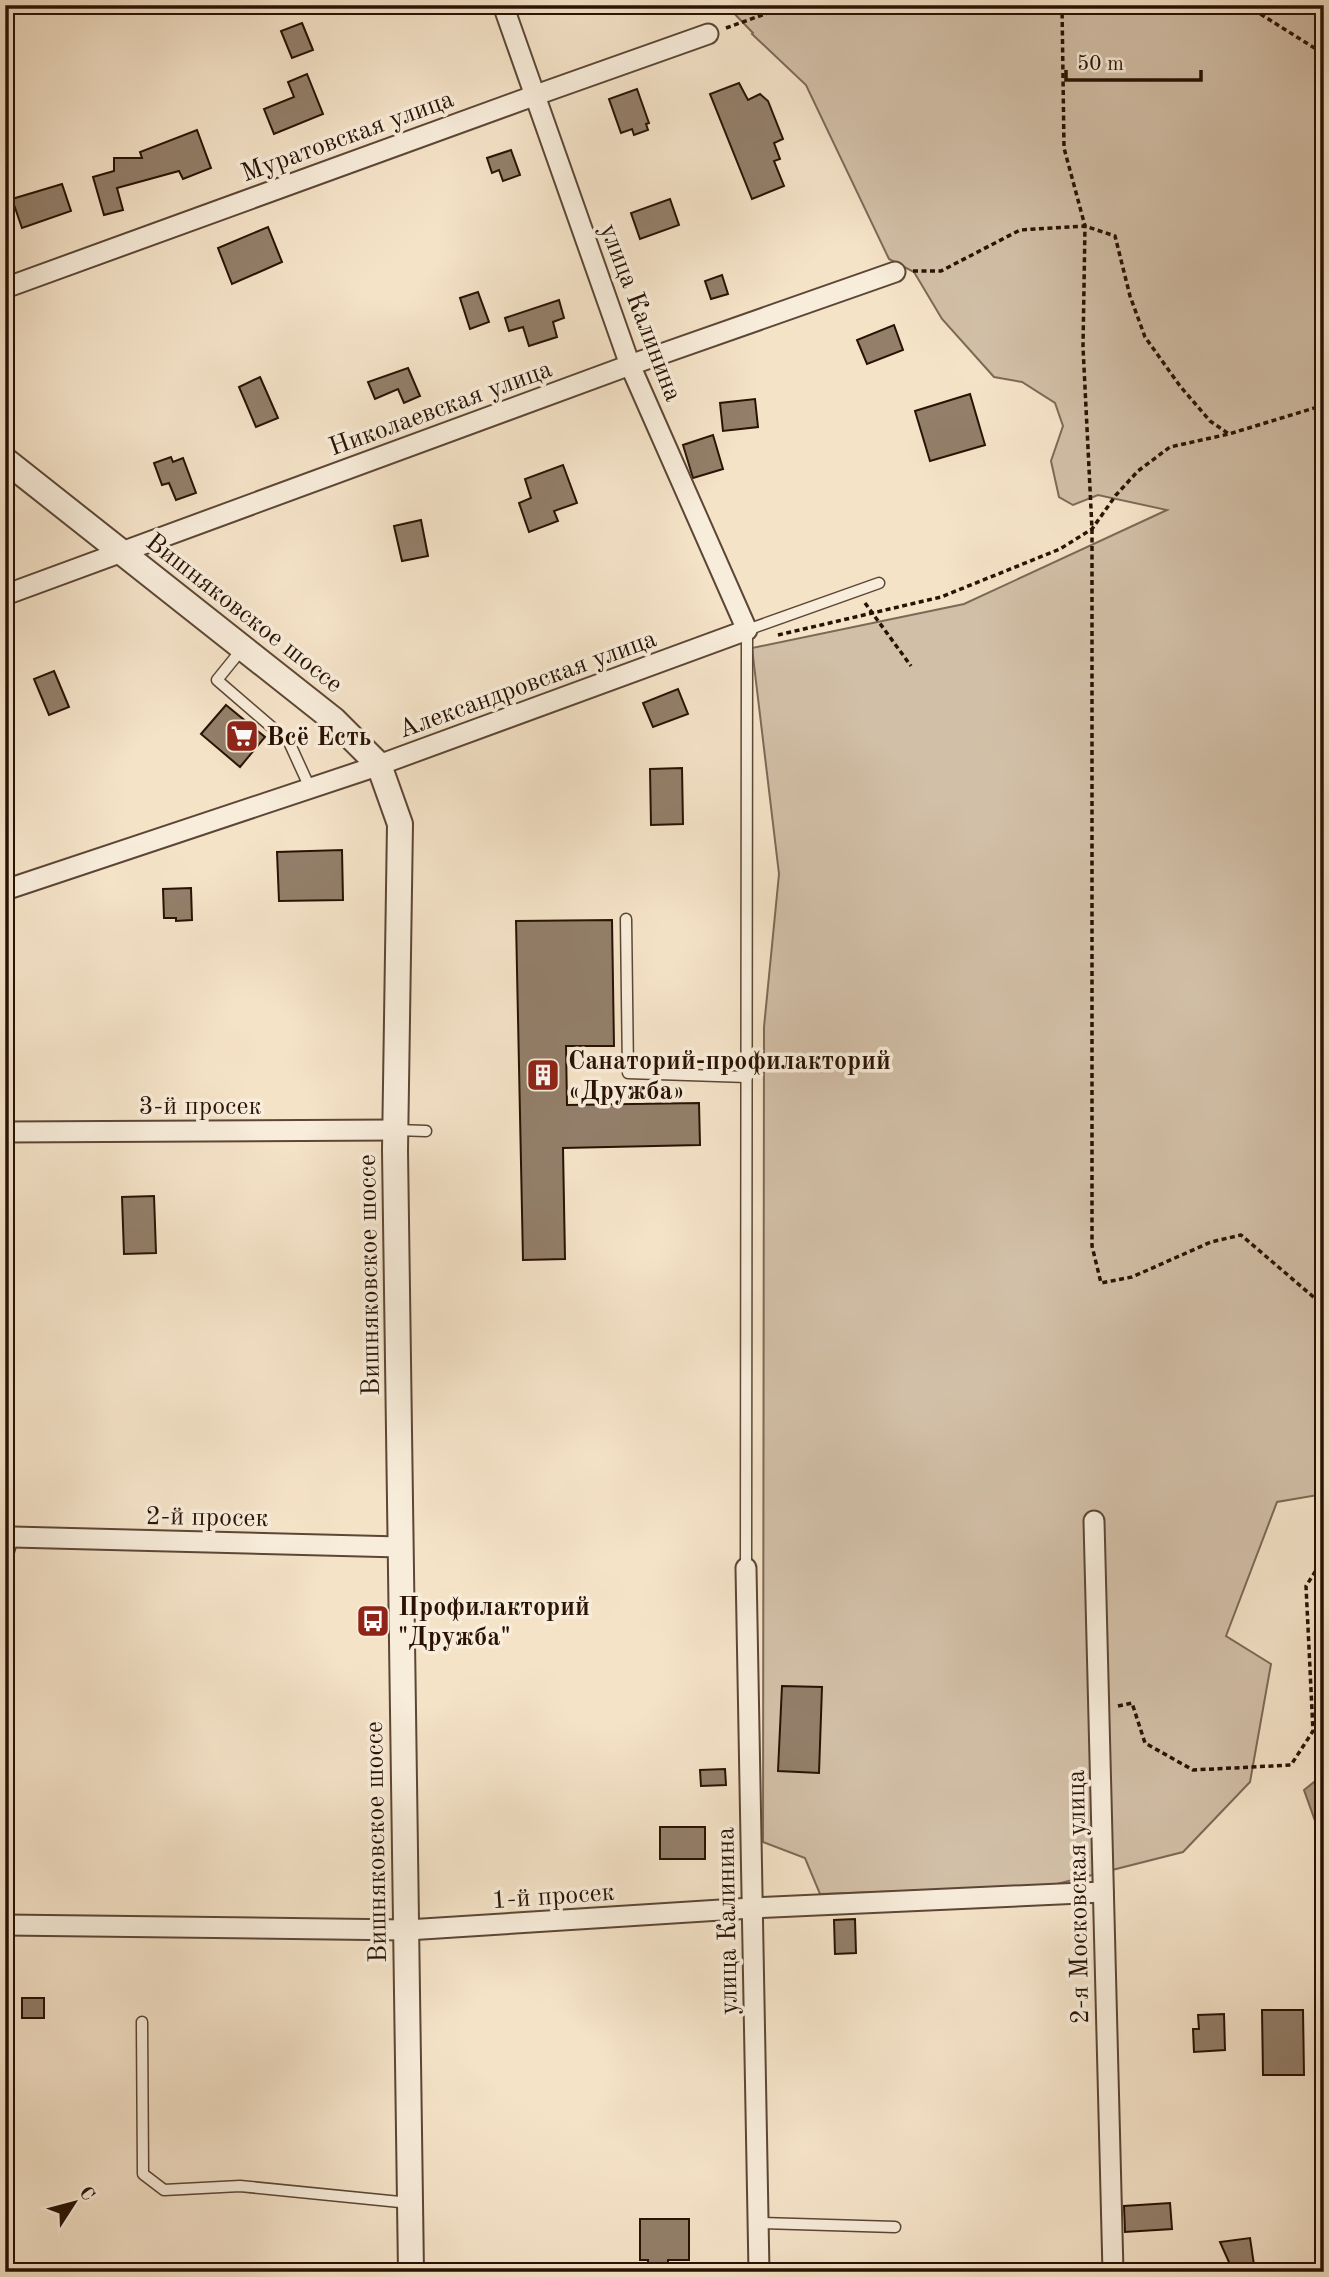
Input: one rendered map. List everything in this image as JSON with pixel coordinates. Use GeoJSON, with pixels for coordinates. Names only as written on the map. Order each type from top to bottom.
{"type":"FeatureCollection","features":[{"type":"Feature","properties":{"kind":"street","name":"улица Калинина"},"geometry":{"type":"LineString","coordinates":[[503,5],[630,365],[747,630]]}},
{"type":"Feature","properties":{"kind":"street","name":"Муратовская улица"},"geometry":{"type":"LineString","coordinates":[[5,288],[708,34]]}},
{"type":"Feature","properties":{"kind":"street","name":"Николаевская улица"},"geometry":{"type":"LineString","coordinates":[[5,595],[630,365],[895,272]]}},
{"type":"Feature","properties":{"kind":"street","name":"Вишняковское шоссе"},"geometry":{"type":"LineString","coordinates":[[5,460],[334,720],[379,765],[400,824],[396,1129],[411,2272]]}},
{"type":"Feature","properties":{"kind":"street","name":"Александровская улица"},"geometry":{"type":"LineString","coordinates":[[5,890],[379,765],[747,630]]}},
{"type":"Feature","properties":{"kind":"street","name":"3-й просек"},"geometry":{"type":"LineString","coordinates":[[5,1132],[396,1129]]}},
{"type":"Feature","properties":{"kind":"street","name":"2-я Московская улица"},"geometry":{"type":"LineString","coordinates":[[1094,1521],[1098,1710],[1109,1892],[1113,2272]]}},
{"type":"Feature","properties":{"kind":"street","name":"2-й просек"},"geometry":{"type":"LineString","coordinates":[[9,1529],[400,1547]]}},
{"type":"Feature","properties":{"kind":"street","name":"улица Калинина"},"geometry":{"type":"LineString","coordinates":[[746,1569],[759,2272]]}},
{"type":"Feature","properties":{"kind":"street","name":"1-й просек"},"geometry":{"type":"LineString","coordinates":[[5,1925],[407,1930],[752,1908],[1109,1892]]}},
{"type":"Feature","properties":{"kind":"lane"},"geometry":{"type":"LineString","coordinates":[[746,1569],[747,630],[879,583]]}},
{"type":"Feature","properties":{"kind":"lane"},"geometry":{"type":"LineString","coordinates":[[243,648],[217,680],[289,742],[310,788]]}},
{"type":"Feature","properties":{"kind":"lane"},"geometry":{"type":"LineString","coordinates":[[625,919],[628,1073],[747,1077]]}},
{"type":"Feature","properties":{"kind":"lane"},"geometry":{"type":"LineString","coordinates":[[396,1129],[426,1131]]}},
{"type":"Feature","properties":{"kind":"lane"},"geometry":{"type":"LineString","coordinates":[[5,1565],[9,1529]]}},
{"type":"Feature","properties":{"kind":"lane"},"geometry":{"type":"LineString","coordinates":[[142,2022],[143,2174],[164,2190],[240,2186],[410,2203]]}},
{"type":"Feature","properties":{"kind":"lane"},"geometry":{"type":"LineString","coordinates":[[758,2223],[895,2227]]}},
{"type":"Feature","properties":{"kind":"path"},"geometry":{"type":"LineString","coordinates":[[708,34],[790,5]]}},
{"type":"Feature","properties":{"kind":"path"},"geometry":{"type":"LineString","coordinates":[[1062,5],[1064,148],[1085,226],[1083,347],[1092,528],[1092,1246],[1101,1283],[1132,1276],[1211,1242],[1241,1235],[1324,1306]]}},
{"type":"Feature","properties":{"kind":"path"},"geometry":{"type":"LineString","coordinates":[[1246,5],[1324,54]]}},
{"type":"Feature","properties":{"kind":"path"},"geometry":{"type":"LineString","coordinates":[[895,272],[941,271],[1020,229],[1085,226],[1115,236],[1130,296],[1145,337],[1210,421],[1229,435]]}},
{"type":"Feature","properties":{"kind":"path"},"geometry":{"type":"LineString","coordinates":[[747,630],[759,640],[941,597],[1060,549],[1092,528],[1138,471],[1170,447],[1229,435],[1324,405]]}},
{"type":"Feature","properties":{"kind":"path"},"geometry":{"type":"LineString","coordinates":[[864,602],[911,666]]}},
{"type":"Feature","properties":{"kind":"path"},"geometry":{"type":"LineString","coordinates":[[1098,1710],[1132,1703],[1145,1743],[1193,1770],[1290,1765],[1313,1731],[1306,1586],[1324,1558]]}},
{"type":"Feature","properties":{"kind":"shaded area"},"geometry":{"type":"Polygon","coordinates":[[[726,5],[1324,5],[1324,1494],[1277,1502],[1226,1636],[1271,1664],[1250,1782],[1183,1852],[1049,1886],[820,1894],[805,1858],[763,1842],[764,1027],[779,874],[752,648],[964,604],[1167,510],[1098,495],[1073,505],[1059,497],[1051,461],[1063,426],[1055,403],[1022,382],[994,377],[942,319],[914,272],[889,259],[806,85],[752,34],[726,5]]]}},
{"type":"Feature","properties":{"kind":"shaded area"},"geometry":{"type":"Polygon","coordinates":[[[1324,1774],[1324,1846],[1304,1790],[1324,1774]]]}},
{"type":"Feature","properties":{"kind":"building"},"geometry":{"type":"Polygon","coordinates":[[[302,23],[313,50],[292,58],[281,31],[302,23]]]}},
{"type":"Feature","properties":{"kind":"building"},"geometry":{"type":"Polygon","coordinates":[[[307,74],[323,114],[274,134],[264,109],[294,97],[288,82],[307,74]]]}},
{"type":"Feature","properties":{"kind":"building"},"geometry":{"type":"Polygon","coordinates":[[[739,83],[748,100],[760,94],[768,101],[783,139],[774,143],[780,159],[774,161],[784,186],[752,199],[710,94],[739,83]]]}},
{"type":"Feature","properties":{"kind":"building"},"geometry":{"type":"Polygon","coordinates":[[[637,89],[649,123],[646,124],[648,130],[634,135],[632,129],[621,133],[609,99],[637,89]]]}},
{"type":"Feature","properties":{"kind":"building"},"geometry":{"type":"Polygon","coordinates":[[[197,130],[211,168],[183,179],[179,171],[117,188],[123,210],[104,215],[93,177],[114,171],[114,158],[142,158],[140,152],[197,130]]]}},
{"type":"Feature","properties":{"kind":"building"},"geometry":{"type":"Polygon","coordinates":[[[511,150],[520,175],[503,181],[499,170],[492,173],[487,158],[511,150]]]}},
{"type":"Feature","properties":{"kind":"building"},"geometry":{"type":"Polygon","coordinates":[[[62,184],[71,211],[22,228],[12,199],[62,184]]]}},
{"type":"Feature","properties":{"kind":"building"},"geometry":{"type":"Polygon","coordinates":[[[670,199],[679,225],[640,239],[631,213],[670,199]]]}},
{"type":"Feature","properties":{"kind":"building"},"geometry":{"type":"Polygon","coordinates":[[[268,227],[282,262],[232,284],[218,248],[268,227]]]}},
{"type":"Feature","properties":{"kind":"building"},"geometry":{"type":"Polygon","coordinates":[[[722,275],[728,294],[711,299],[705,281],[722,275]]]}},
{"type":"Feature","properties":{"kind":"building"},"geometry":{"type":"Polygon","coordinates":[[[478,292],[489,322],[470,329],[460,298],[478,292]]]}},
{"type":"Feature","properties":{"kind":"building"},"geometry":{"type":"Polygon","coordinates":[[[559,300],[564,318],[553,322],[557,337],[529,346],[523,327],[509,331],[505,318],[559,300]]]}},
{"type":"Feature","properties":{"kind":"building"},"geometry":{"type":"Polygon","coordinates":[[[894,325],[903,350],[867,364],[857,340],[894,325]]]}},
{"type":"Feature","properties":{"kind":"building"},"geometry":{"type":"Polygon","coordinates":[[[408,368],[420,396],[404,403],[398,389],[375,399],[368,382],[408,368]]]}},
{"type":"Feature","properties":{"kind":"building"},"geometry":{"type":"Polygon","coordinates":[[[260,377],[278,418],[256,427],[239,387],[260,377]]]}},
{"type":"Feature","properties":{"kind":"building"},"geometry":{"type":"Polygon","coordinates":[[[970,394],[985,445],[930,461],[915,411],[970,394]]]}},
{"type":"Feature","properties":{"kind":"building"},"geometry":{"type":"Polygon","coordinates":[[[755,399],[758,427],[723,431],[720,403],[755,399]]]}},
{"type":"Feature","properties":{"kind":"building"},"geometry":{"type":"Polygon","coordinates":[[[713,435],[723,469],[693,478],[683,445],[713,435]]]}},
{"type":"Feature","properties":{"kind":"building"},"geometry":{"type":"Polygon","coordinates":[[[171,457],[173,462],[183,458],[196,493],[176,500],[169,483],[162,485],[154,463],[171,457]]]}},
{"type":"Feature","properties":{"kind":"building"},"geometry":{"type":"Polygon","coordinates":[[[563,465],[577,503],[554,511],[558,521],[529,532],[519,503],[531,498],[525,479],[563,465]]]}},
{"type":"Feature","properties":{"kind":"building"},"geometry":{"type":"Polygon","coordinates":[[[421,520],[428,556],[402,561],[394,526],[421,520]]]}},
{"type":"Feature","properties":{"kind":"building"},"geometry":{"type":"Polygon","coordinates":[[[54,671],[69,707],[49,715],[34,679],[54,671]]]}},
{"type":"Feature","properties":{"kind":"building"},"geometry":{"type":"Polygon","coordinates":[[[678,689],[688,714],[653,727],[643,703],[678,689]]]}},
{"type":"Feature","properties":{"kind":"building"},"geometry":{"type":"Polygon","coordinates":[[[226,705],[265,737],[240,767],[201,734],[226,705]]]}},
{"type":"Feature","properties":{"kind":"building"},"geometry":{"type":"Polygon","coordinates":[[[682,768],[683,824],[651,825],[650,769],[682,768]]]}},
{"type":"Feature","properties":{"kind":"building"},"geometry":{"type":"Polygon","coordinates":[[[342,850],[343,900],[279,901],[277,852],[342,850]]]}},
{"type":"Feature","properties":{"kind":"building"},"geometry":{"type":"Polygon","coordinates":[[[191,888],[192,920],[176,921],[176,918],[164,918],[163,889],[191,888]]]}},
{"type":"Feature","properties":{"kind":"building","name":"Санаторий-профилакторий «Дружба»"},"geometry":{"type":"Polygon","coordinates":[[[612,920],[614,1046],[566,1046],[567,1105],[699,1103],[700,1145],[563,1148],[565,1259],[523,1260],[516,921],[612,920]]]}},
{"type":"Feature","properties":{"kind":"building"},"geometry":{"type":"Polygon","coordinates":[[[154,1196],[156,1253],[124,1254],[122,1197],[154,1196]]]}},
{"type":"Feature","properties":{"kind":"building"},"geometry":{"type":"Polygon","coordinates":[[[782,1686],[822,1687],[819,1773],[778,1771],[782,1686]]]}},
{"type":"Feature","properties":{"kind":"building"},"geometry":{"type":"Polygon","coordinates":[[[725,1769],[726,1785],[701,1786],[700,1770],[725,1769]]]}},
{"type":"Feature","properties":{"kind":"building"},"geometry":{"type":"Polygon","coordinates":[[[660,1827],[705,1827],[705,1859],[660,1859],[660,1827]]]}},
{"type":"Feature","properties":{"kind":"building"},"geometry":{"type":"Polygon","coordinates":[[[855,1919],[856,1953],[835,1954],[834,1920],[855,1919]]]}},
{"type":"Feature","properties":{"kind":"building"},"geometry":{"type":"Polygon","coordinates":[[[22,1998],[44,1998],[44,2018],[22,2018],[22,1998]]]}},
{"type":"Feature","properties":{"kind":"building"},"geometry":{"type":"Polygon","coordinates":[[[1262,2010],[1303,2010],[1304,2075],[1263,2075],[1262,2010]]]}},
{"type":"Feature","properties":{"kind":"building"},"geometry":{"type":"Polygon","coordinates":[[[1224,2014],[1225,2050],[1194,2052],[1193,2029],[1199,2029],[1198,2015],[1224,2014]]]}},
{"type":"Feature","properties":{"kind":"building"},"geometry":{"type":"Polygon","coordinates":[[[1170,2203],[1172,2229],[1125,2232],[1124,2206],[1170,2203]]]}},
{"type":"Feature","properties":{"kind":"building"},"geometry":{"type":"Polygon","coordinates":[[[640,2219],[689,2219],[689,2260],[668,2260],[668,2270],[648,2270],[648,2260],[640,2260],[640,2219]]]}},
{"type":"Feature","properties":{"kind":"building"},"geometry":{"type":"Polygon","coordinates":[[[1250,2238],[1254,2265],[1232,2269],[1220,2242],[1250,2238]]]}},
{"type":"Feature","properties":{"kind":"place","name":"Всё Есть"},"geometry":{"type":"Point","coordinates":[242,736]}},
{"type":"Feature","properties":{"kind":"place","name":"Санаторий-профилакторий «Дружба»"},"geometry":{"type":"Point","coordinates":[543,1075]}},
{"type":"Feature","properties":{"kind":"place","name":"Профилакторий \"Дружба\""},"geometry":{"type":"Point","coordinates":[373,1621]}}]}
